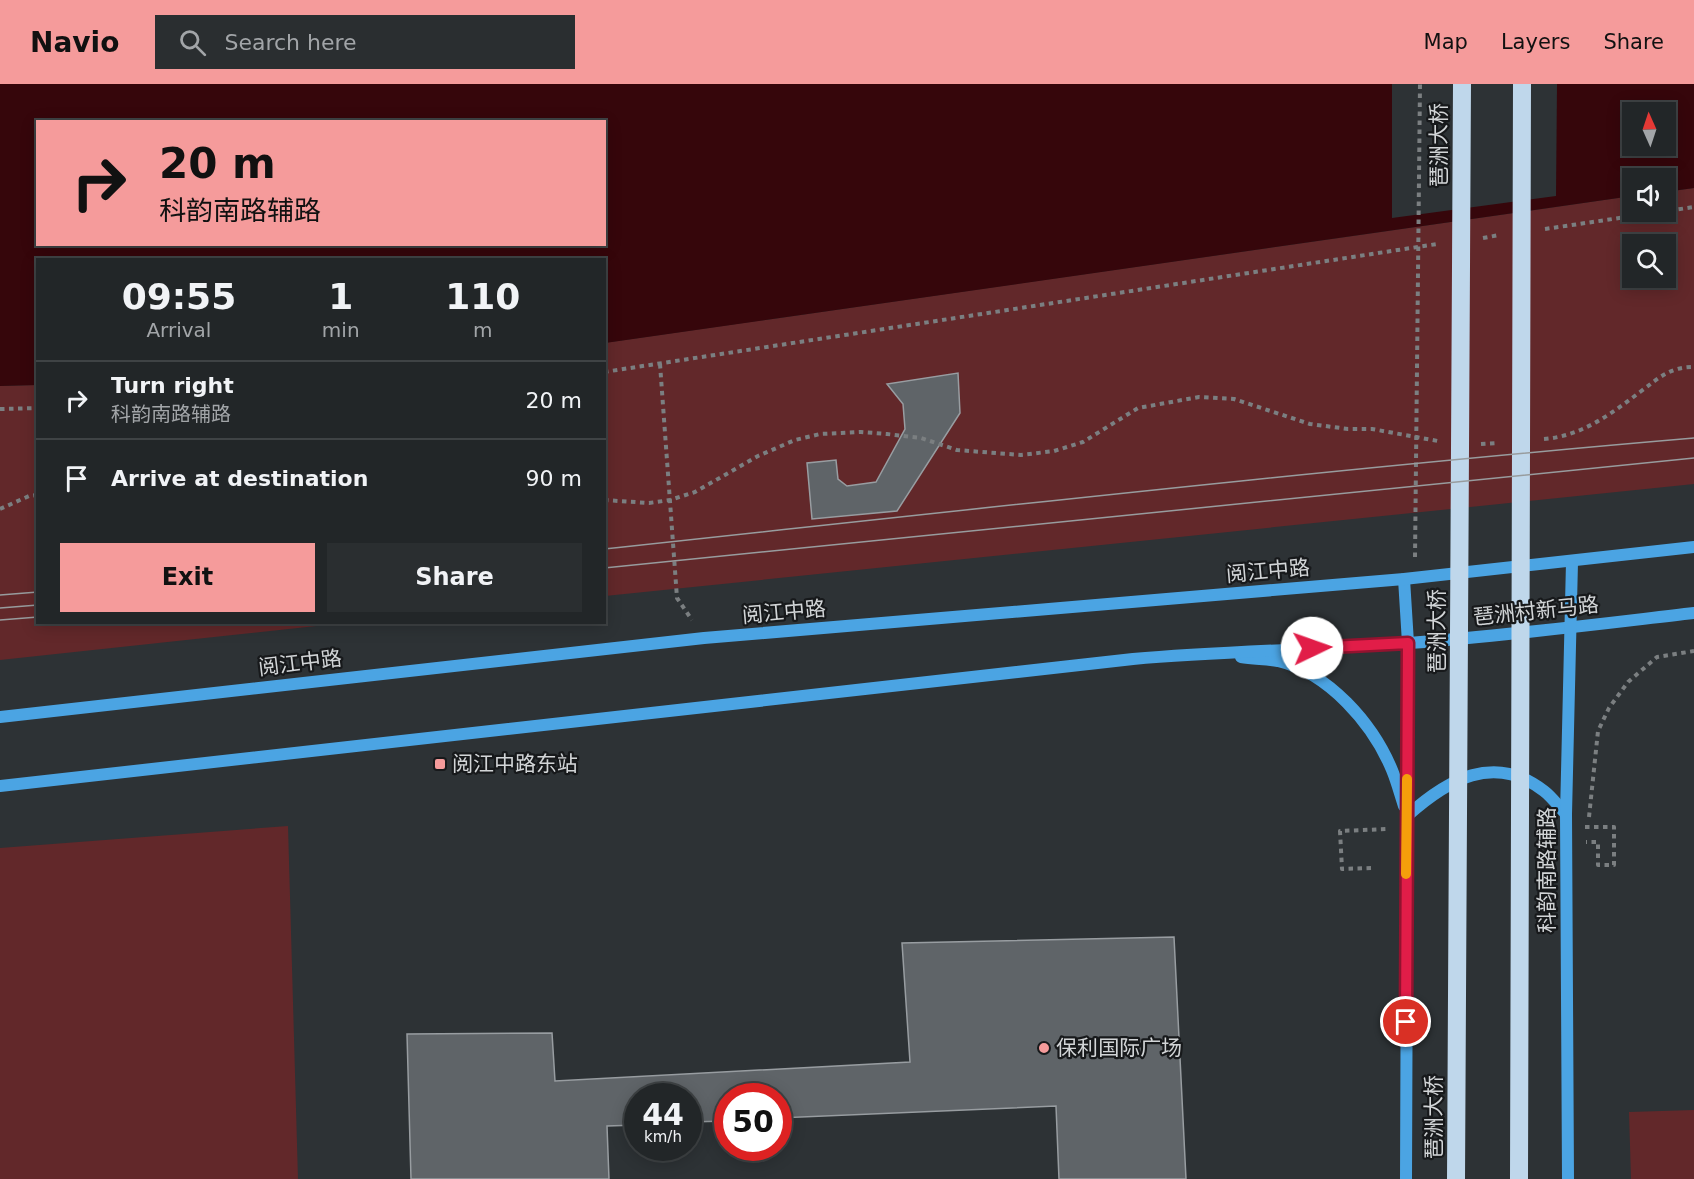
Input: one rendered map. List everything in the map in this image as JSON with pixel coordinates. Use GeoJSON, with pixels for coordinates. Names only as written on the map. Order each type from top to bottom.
{"type":"FeatureCollection","features":[{"type":"Feature","properties":{"kind":"highway","name":"琶洲大桥"},"geometry":{"type":"LineString","coordinates":[[1456,1179],[1462,84]]}},
{"type":"Feature","properties":{"kind":"highway"},"geometry":{"type":"LineString","coordinates":[[1520,1179],[1522,84]]}},
{"type":"Feature","properties":{"kind":"main road"},"geometry":{"type":"LineString","coordinates":[[1572,562],[1694,547]]}},
{"type":"Feature","properties":{"kind":"main road","name":"阅江中路"},"geometry":{"type":"LineString","coordinates":[[0,717],[704,638],[1404,579],[1572,562]]}},
{"type":"Feature","properties":{"kind":"main road","name":"科韵南路辅路"},"geometry":{"type":"LineString","coordinates":[[1568,1179],[1566,814],[1572,562]]}},
{"type":"Feature","properties":{"kind":"main road"},"geometry":{"type":"LineString","coordinates":[[1404,579],[1408,643],[1406,1179]]}},
{"type":"Feature","properties":{"kind":"main road","name":"琶洲村新马路"},"geometry":{"type":"LineString","coordinates":[[1202,653],[1408,643],[1570,628],[1694,613]]}},
{"type":"Feature","properties":{"kind":"main road"},"geometry":{"type":"LineString","coordinates":[[0,786],[1202,653],[1279,661],[1321,679],[1352,708],[1380,746],[1392,771],[1407,816]]}},
{"type":"Feature","properties":{"kind":"main road"},"geometry":{"type":"LineString","coordinates":[[1407,816],[1427,798],[1452,782],[1475,774],[1496,771],[1517,775],[1544,791],[1566,814]]}},
{"type":"Feature","properties":{"kind":"path"},"geometry":{"type":"LineString","coordinates":[[1415,568],[1420,84]]}},
{"type":"Feature","properties":{"kind":"path"},"geometry":{"type":"LineString","coordinates":[[1535,230],[1694,207]]}},
{"type":"Feature","properties":{"kind":"path"},"geometry":{"type":"LineString","coordinates":[[1477,238],[1500,235]]}},
{"type":"Feature","properties":{"kind":"path"},"geometry":{"type":"LineString","coordinates":[[606,372],[1441,243]]}},
{"type":"Feature","properties":{"kind":"path"},"geometry":{"type":"LineString","coordinates":[[660,364],[677,598],[704,638]]}},
{"type":"Feature","properties":{"kind":"path"},"geometry":{"type":"LineString","coordinates":[[1540,440],[1578,433],[1597,423],[1663,373],[1694,367]]}},
{"type":"Feature","properties":{"kind":"path"},"geometry":{"type":"LineString","coordinates":[[606,500],[670,501],[695,492],[758,456],[795,440],[820,434],[861,432],[887,434],[921,438],[957,450],[1021,455],[1054,451],[1083,442],[1138,408],[1198,397],[1234,399],[1310,424],[1404,433],[1446,442]]}},
{"type":"Feature","properties":{"kind":"path"},"geometry":{"type":"LineString","coordinates":[[0,409],[36,408]]}},
{"type":"Feature","properties":{"kind":"path"},"geometry":{"type":"LineString","coordinates":[[1469,444],[1505,442]]}},
{"type":"Feature","properties":{"kind":"path"},"geometry":{"type":"LineString","coordinates":[[0,509],[36,495]]}},
{"type":"Feature","properties":{"kind":"path"},"geometry":{"type":"LineString","coordinates":[[1614,826],[1614,865],[1598,865],[1598,842],[1586,843],[1598,731],[1609,708],[1628,682],[1657,657],[1694,651]]}},
{"type":"Feature","properties":{"kind":"path"},"geometry":{"type":"LineString","coordinates":[[1371,868],[1342,869],[1341,831],[1392,829]]}},
{"type":"Feature","properties":{"kind":"shaded area"},"geometry":{"type":"Polygon","coordinates":[[[0,84],[1694,84],[1694,188],[1676,190],[1676,168],[1622,168],[1622,197],[606,343],[606,258],[36,258],[36,385],[0,386],[0,84]]]}},
{"type":"Feature","properties":{"kind":"shaded area"},"geometry":{"type":"Polygon","coordinates":[[[1694,188],[1694,484],[606,596],[606,343],[1622,197],[1622,222],[1676,222],[1676,190],[1694,188]]]}},
{"type":"Feature","properties":{"kind":"shaded area"},"geometry":{"type":"Polygon","coordinates":[[[36,385],[36,624],[335,624],[0,660],[0,386],[36,385]]]}},
{"type":"Feature","properties":{"kind":"shaded area"},"geometry":{"type":"Polygon","coordinates":[[[288,826],[298,1179],[0,1179],[0,848],[288,826]]]}},
{"type":"Feature","properties":{"kind":"shaded area"},"geometry":{"type":"Polygon","coordinates":[[[1694,1110],[1694,1179],[1631,1179],[1629,1112],[1694,1110]]]}},
{"type":"Feature","properties":{"kind":"pier"},"geometry":{"type":"Polygon","coordinates":[[[1392,84],[1557,84],[1556,196],[1392,218],[1392,84]]]}},
{"type":"Feature","properties":{"kind":"building"},"geometry":{"type":"Polygon","coordinates":[[[958,373],[960,413],[897,511],[812,519],[807,463],[836,460],[838,479],[847,486],[876,482],[905,429],[903,404],[887,384],[958,373]]]}},
{"type":"Feature","properties":{"kind":"building","name":"保利国际广场"},"geometry":{"type":"Polygon","coordinates":[[[1174,937],[1186,1179],[1059,1179],[1056,1106],[792,1117],[792,1083],[714,1083],[714,1121],[702,1122],[702,1083],[624,1083],[624,1125],[607,1126],[609,1179],[411,1179],[407,1034],[552,1033],[555,1081],[910,1062],[902,943],[1174,937]]]}},
{"type":"Feature","properties":{"kind":"tram line"},"geometry":{"type":"LineString","coordinates":[[606,549],[1285,476],[1694,438]]}},
{"type":"Feature","properties":{"kind":"tram line"},"geometry":{"type":"LineString","coordinates":[[606,568],[1694,458]]}},
{"type":"Feature","properties":{"kind":"tram line"},"geometry":{"type":"LineString","coordinates":[[0,595],[36,592]]}},
{"type":"Feature","properties":{"kind":"tram line"},"geometry":{"type":"LineString","coordinates":[[0,608],[36,605]]}},
{"type":"Feature","properties":{"kind":"tram line"},"geometry":{"type":"LineString","coordinates":[[0,620],[36,617]]}},
{"type":"Feature","properties":{"kind":"slow traffic"},"geometry":{"type":"LineString","coordinates":[[1406,874],[1407,779]]}},
{"type":"Feature","properties":{"kind":"place","name":"阅江中路东站"},"geometry":{"type":"Point","coordinates":[440,764]}},
{"type":"Feature","properties":{"kind":"place","name":"保利国际广场"},"geometry":{"type":"Point","coordinates":[1044,1048]}},
{"type":"Feature","properties":{"kind":"route"},"geometry":{"type":"LineString","coordinates":[[1312,648],[1408,643],[1406,1022]]}}]}
